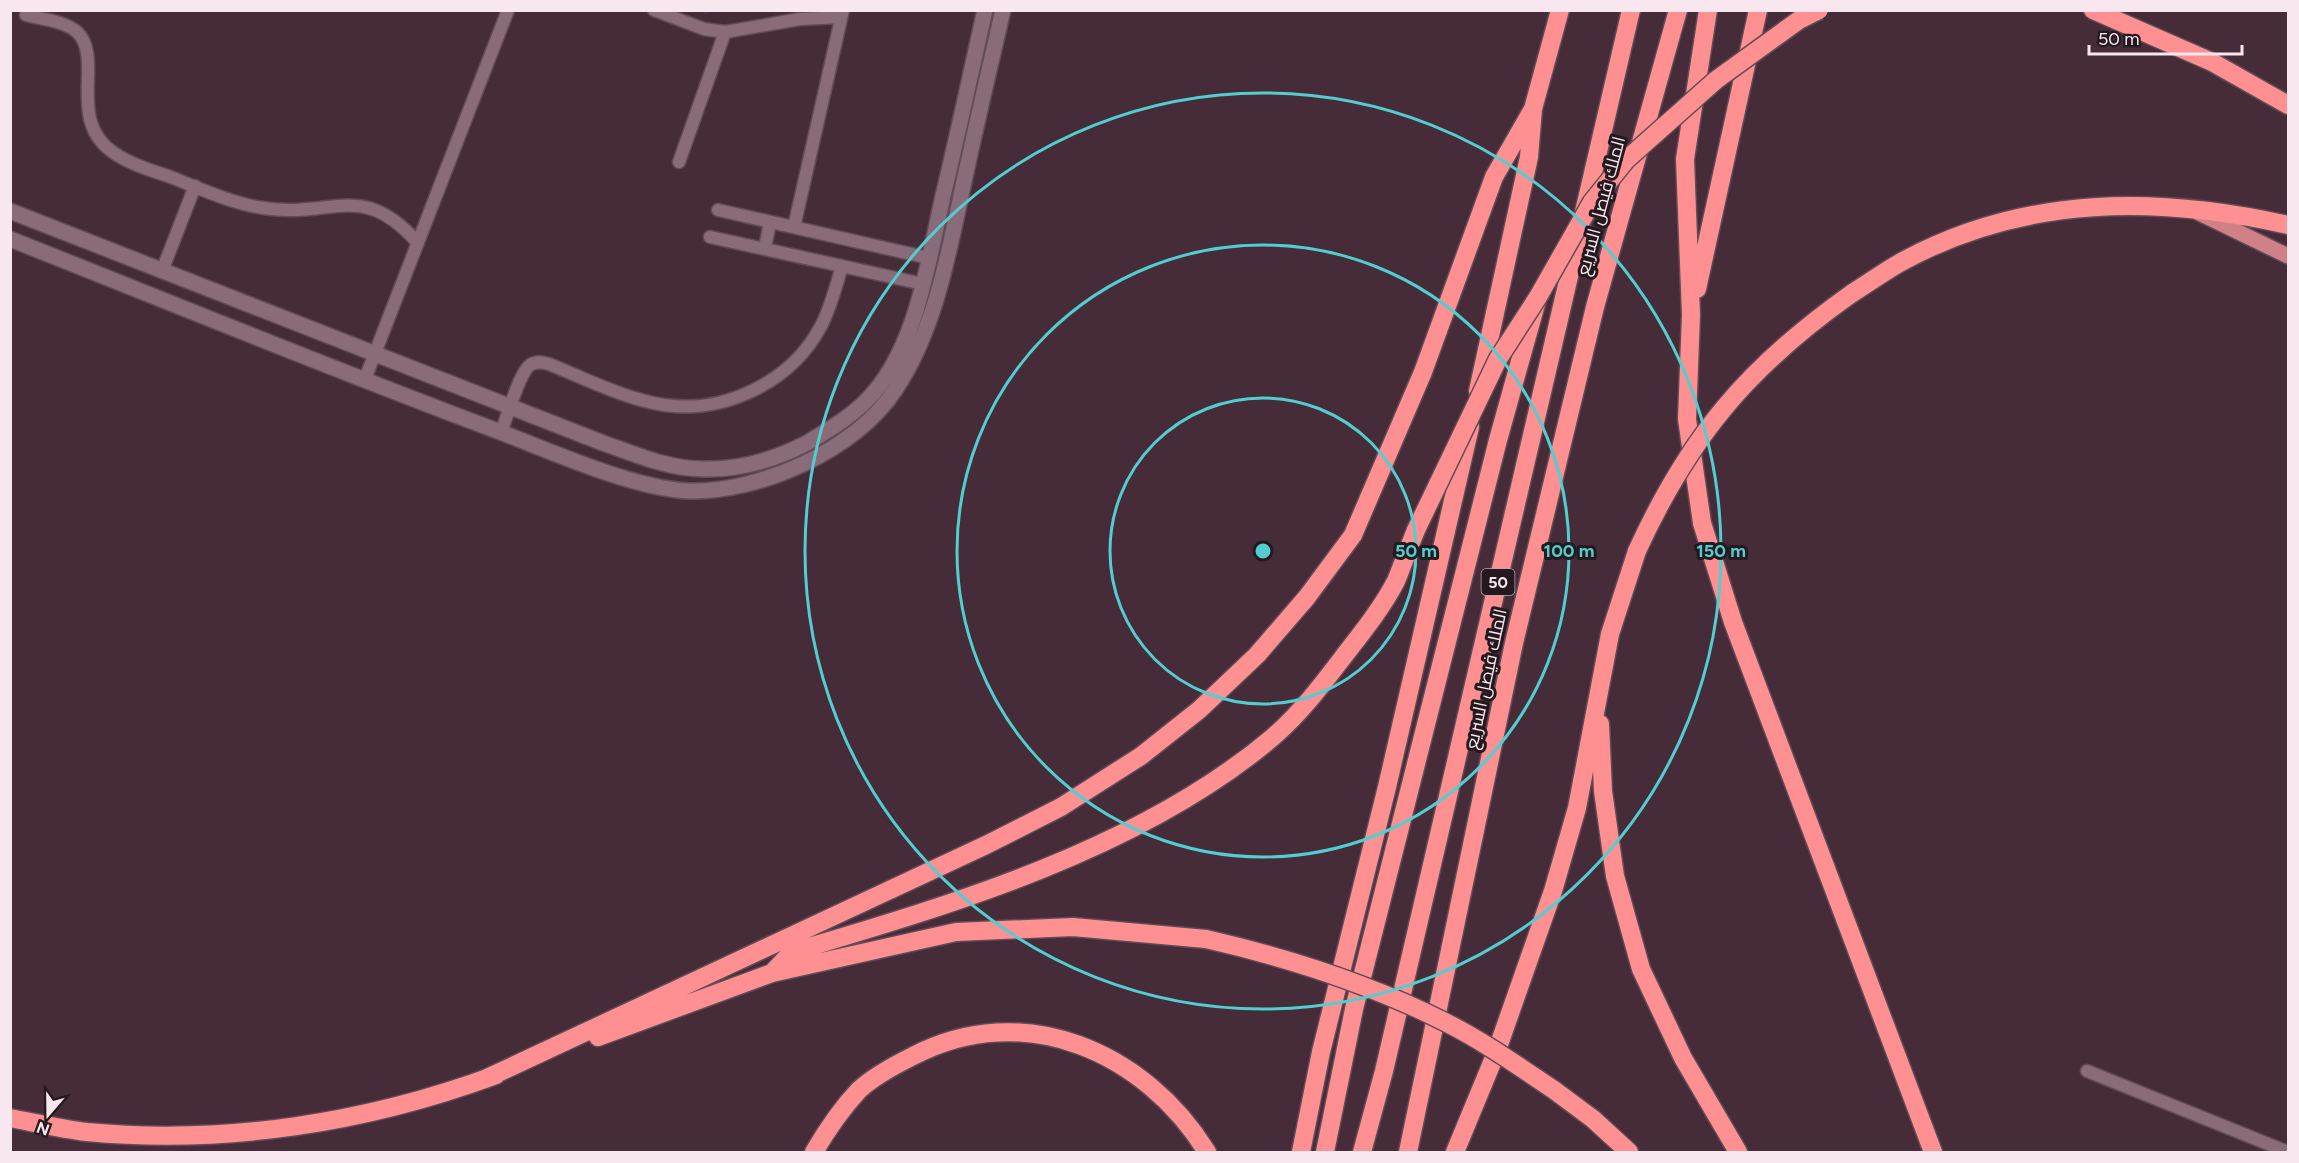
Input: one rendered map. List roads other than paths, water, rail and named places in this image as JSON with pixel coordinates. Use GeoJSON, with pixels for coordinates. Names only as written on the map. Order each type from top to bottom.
{"type":"FeatureCollection","features":[{"type":"Feature","properties":{"kind":"highway"},"geometry":{"type":"LineString","coordinates":[[1301,1152],[1321,1052],[1384,798],[1497,310],[1529,157],[1533,109],[1560,10]]}},
{"type":"Feature","properties":{"kind":"highway","name":"الملك فيصل السريع"},"geometry":{"type":"LineString","coordinates":[[1362,1152],[1389,1047],[1631,10]]}},
{"type":"Feature","properties":{"kind":"highway","name":"الملك فيصل السريع"},"geometry":{"type":"LineString","coordinates":[[1408,1152],[1514,643],[1595,307],[1678,10]]}},
{"type":"Feature","properties":{"kind":"highway"},"geometry":{"type":"LineString","coordinates":[[1708,10],[1685,159],[1691,315],[1687,419],[1702,523],[1733,622],[1932,1152]]}},
{"type":"Feature","properties":{"kind":"highway"},"geometry":{"type":"LineString","coordinates":[[1691,315],[1758,10]]}},
{"type":"Feature","properties":{"kind":"highway"},"geometry":{"type":"LineString","coordinates":[[772,973],[792,952],[965,897],[1105,842],[1223,775],[1274,736],[1316,694],[1371,622],[1395,581],[1416,530],[1498,359],[1538,297],[1592,202],[1626,160],[1716,80],[1799,20],[1819,10]]}},
{"type":"Feature","properties":{"kind":"highway"},"geometry":{"type":"LineString","coordinates":[[2093,10],[2212,62],[2289,105]]}},
{"type":"Feature","properties":{"kind":"highway"},"geometry":{"type":"LineString","coordinates":[[485,1079],[986,845],[1061,807],[1140,756],[1199,710],[1257,655],[1307,597],[1353,535],[1424,372],[1494,177],[1533,109]]}},
{"type":"Feature","properties":{"kind":"highway"},"geometry":{"type":"LineString","coordinates":[[1455,1152],[1496,1053],[1553,891],[1576,808],[1618,604],[1637,552],[1675,475],[1723,406],[1783,345],[1851,294],[1905,260],[1955,237],[2001,223],[2066,208],[2142,204],[2245,216],[2289,225]]}},
{"type":"Feature","properties":{"kind":"highway"},"geometry":{"type":"LineString","coordinates":[[1325,1152],[1354,1009],[1498,440],[1538,297]]}},
{"type":"Feature","properties":{"kind":"highway"},"geometry":{"type":"LineString","coordinates":[[1599,695],[1603,791],[1615,876],[1641,969],[1683,1058],[1738,1152]]}},
{"type":"Feature","properties":{"kind":"highway"},"geometry":{"type":"LineString","coordinates":[[10,1118],[86,1132],[182,1137],[226,1135],[366,1113],[485,1079],[772,973],[956,932],[1072,927],[1206,939],[1268,953],[1329,972],[1389,995],[1501,1054],[1593,1119],[1629,1152]]}},
{"type":"Feature","properties":{"kind":"highway"},"geometry":{"type":"LineString","coordinates":[[813,1152],[845,1106],[861,1088],[882,1073],[945,1042],[974,1035],[1006,1032],[1064,1039],[1118,1063],[1161,1094],[1207,1152]]}},
{"type":"Feature","properties":{"kind":"main road"},"geometry":{"type":"LineString","coordinates":[[2189,208],[2289,256]]}},
{"type":"Feature","properties":{"kind":"street"},"geometry":{"type":"LineString","coordinates":[[10,211],[511,408],[663,464],[702,470],[743,468],[797,448],[824,433],[867,400],[905,340],[923,284],[985,10]]}},
{"type":"Feature","properties":{"kind":"street"},"geometry":{"type":"LineString","coordinates":[[10,239],[501,432],[646,484],[687,490],[733,488],[780,473],[820,454],[873,419],[896,390],[916,354],[934,306],[951,248],[1003,10]]}},
{"type":"Feature","properties":{"kind":"lane"},"geometry":{"type":"LineString","coordinates":[[365,379],[508,10]]}},
{"type":"Feature","properties":{"kind":"lane"},"geometry":{"type":"LineString","coordinates":[[654,10],[704,29],[725,32],[842,14],[794,227]]}},
{"type":"Feature","properties":{"kind":"lane"},"geometry":{"type":"LineString","coordinates":[[26,15],[70,28],[81,37],[86,50],[90,120],[103,143],[125,159],[195,186],[264,208],[307,210],[359,205],[373,208],[400,222],[418,243]]}},
{"type":"Feature","properties":{"kind":"lane"},"geometry":{"type":"LineString","coordinates":[[680,162],[725,32]]}},
{"type":"Feature","properties":{"kind":"lane"},"geometry":{"type":"LineString","coordinates":[[162,271],[195,186]]}},
{"type":"Feature","properties":{"kind":"lane"},"geometry":{"type":"LineString","coordinates":[[718,210],[929,258]]}},
{"type":"Feature","properties":{"kind":"lane"},"geometry":{"type":"LineString","coordinates":[[765,248],[770,222]]}},
{"type":"Feature","properties":{"kind":"lane"},"geometry":{"type":"LineString","coordinates":[[710,237],[923,284]]}},
{"type":"Feature","properties":{"kind":"lane"},"geometry":{"type":"LineString","coordinates":[[501,432],[526,369],[537,362],[549,364],[639,400],[665,405],[692,407],[743,396],[767,384],[788,368],[806,348],[824,318],[842,266]]}},
{"type":"Feature","properties":{"kind":"lane"},"geometry":{"type":"LineString","coordinates":[[2087,1071],[2289,1152]]}}]}
